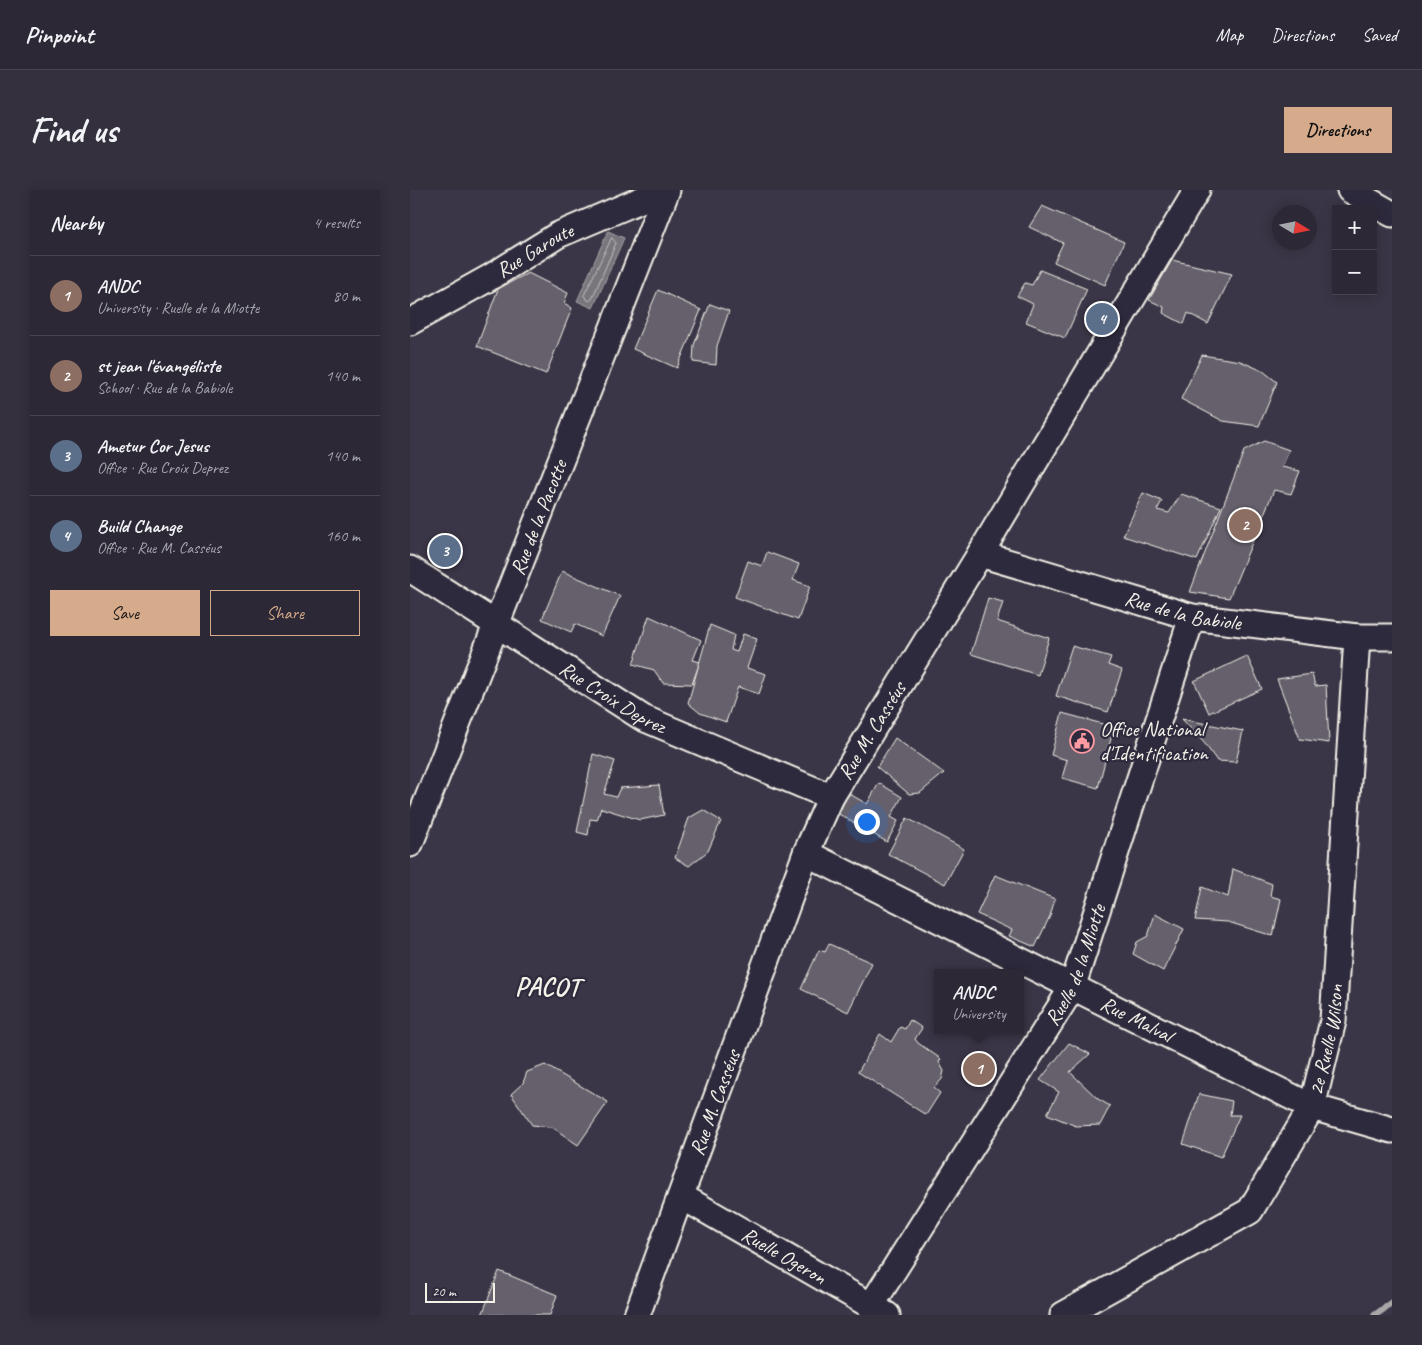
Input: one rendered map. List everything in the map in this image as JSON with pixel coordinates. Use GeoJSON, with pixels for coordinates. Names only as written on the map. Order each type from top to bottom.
{"type":"FeatureCollection","features":[{"type":"Feature","properties":{"kind":"street","name":"Rue Garoute"},"geometry":{"type":"LineString","coordinates":[[410,322],[489,278],[558,235],[666,190]]}},
{"type":"Feature","properties":{"kind":"street","name":"Rue de la Pacotte"},"geometry":{"type":"LineString","coordinates":[[410,844],[666,190]]}},
{"type":"Feature","properties":{"kind":"street","name":"Rue M. Casséus"},"geometry":{"type":"LineString","coordinates":[[638,1315],[806,853],[831,797],[980,554],[1197,190]]}},
{"type":"Feature","properties":{"kind":"street"},"geometry":{"type":"LineString","coordinates":[[1350,190],[1392,214]]}},
{"type":"Feature","properties":{"kind":"street","name":"Rue de la Babiole"},"geometry":{"type":"LineString","coordinates":[[980,554],[1192,617],[1356,637],[1392,637]]}},
{"type":"Feature","properties":{"kind":"street","name":"Rue Croix Deprez"},"geometry":{"type":"LineString","coordinates":[[410,569],[496,622],[643,718],[831,797]]}},
{"type":"Feature","properties":{"kind":"street","name":"Ruelle de la Miotte"},"geometry":{"type":"LineString","coordinates":[[879,1311],[1072,988],[1192,617]]}},
{"type":"Feature","properties":{"kind":"street","name":"2e Ruelle Wilson"},"geometry":{"type":"LineString","coordinates":[[1064,1315],[1250,1211],[1312,1107],[1333,1021],[1356,637]]}},
{"type":"Feature","properties":{"kind":"street","name":"Rue Malval"},"geometry":{"type":"LineString","coordinates":[[806,853],[1312,1107],[1392,1130]]}},
{"type":"Feature","properties":{"kind":"street","name":"Ruelle Ogeron"},"geometry":{"type":"LineString","coordinates":[[681,1196],[879,1311]]}},
{"type":"Feature","properties":{"kind":"water"},"geometry":{"type":"Polygon","coordinates":[[[608,231],[624,238],[593,308],[577,301],[608,231]]]}},
{"type":"Feature","properties":{"kind":"building"},"geometry":{"type":"Polygon","coordinates":[[[1042,206],[1124,242],[1105,285],[1054,262],[1063,243],[1029,227],[1042,206]]]}},
{"type":"Feature","properties":{"kind":"building"},"geometry":{"type":"Polygon","coordinates":[[[1172,260],[1232,274],[1208,324],[1188,313],[1184,324],[1163,313],[1164,307],[1149,300],[1172,260]]]}},
{"type":"Feature","properties":{"kind":"building"},"geometry":{"type":"Polygon","coordinates":[[[1040,270],[1087,289],[1065,338],[1026,322],[1033,304],[1017,296],[1025,283],[1032,285],[1040,270]]]}},
{"type":"Feature","properties":{"kind":"building"},"geometry":{"type":"Polygon","coordinates":[[[528,273],[568,293],[564,303],[572,308],[546,374],[477,346],[498,289],[528,273]]]}},
{"type":"Feature","properties":{"kind":"building"},"geometry":{"type":"Polygon","coordinates":[[[658,290],[701,310],[677,368],[633,349],[658,290]]]}},
{"type":"Feature","properties":{"kind":"building"},"geometry":{"type":"Polygon","coordinates":[[[710,304],[729,311],[717,346],[716,365],[693,362],[694,345],[710,304]]]}},
{"type":"Feature","properties":{"kind":"building"},"geometry":{"type":"Polygon","coordinates":[[[1202,355],[1240,361],[1263,371],[1277,382],[1259,426],[1223,421],[1181,399],[1202,355]]]}},
{"type":"Feature","properties":{"kind":"building"},"geometry":{"type":"Polygon","coordinates":[[[1264,441],[1289,450],[1282,467],[1300,471],[1291,494],[1274,490],[1229,598],[1190,592],[1244,451],[1264,441]]]}},
{"type":"Feature","properties":{"kind":"building"},"geometry":{"type":"Polygon","coordinates":[[[1143,493],[1162,501],[1157,510],[1169,513],[1181,494],[1221,507],[1197,560],[1123,536],[1143,493]]]}},
{"type":"Feature","properties":{"kind":"building"},"geometry":{"type":"Polygon","coordinates":[[[767,552],[799,564],[793,580],[810,586],[798,620],[735,597],[748,561],[762,566],[767,552]]]}},
{"type":"Feature","properties":{"kind":"building"},"geometry":{"type":"Polygon","coordinates":[[[562,571],[620,596],[602,636],[575,624],[571,632],[542,619],[562,571]]]}},
{"type":"Feature","properties":{"kind":"building"},"geometry":{"type":"Polygon","coordinates":[[[988,598],[1003,602],[997,621],[1049,638],[1038,675],[971,654],[988,598]]]}},
{"type":"Feature","properties":{"kind":"building"},"geometry":{"type":"Polygon","coordinates":[[[649,616],[701,640],[693,660],[700,662],[692,684],[663,683],[654,670],[633,664],[649,616]]]}},
{"type":"Feature","properties":{"kind":"building"},"geometry":{"type":"Polygon","coordinates":[[[710,625],[734,635],[731,650],[737,652],[743,634],[757,639],[747,668],[766,674],[759,694],[738,687],[726,722],[700,713],[688,703],[710,625]]]}},
{"type":"Feature","properties":{"kind":"building"},"geometry":{"type":"Polygon","coordinates":[[[1072,646],[1111,657],[1108,665],[1122,670],[1108,712],[1056,696],[1072,646]]]}},
{"type":"Feature","properties":{"kind":"building"},"geometry":{"type":"Polygon","coordinates":[[[1247,656],[1262,689],[1209,713],[1194,681],[1247,656]]]}},
{"type":"Feature","properties":{"kind":"building"},"geometry":{"type":"Polygon","coordinates":[[[1312,674],[1315,686],[1326,685],[1329,743],[1300,739],[1277,679],[1312,674]]]}},
{"type":"Feature","properties":{"kind":"building","name":"Office National d'Identification"},"geometry":{"type":"Polygon","coordinates":[[[1062,713],[1114,727],[1098,788],[1062,778],[1067,760],[1051,755],[1062,713]]]}},
{"type":"Feature","properties":{"kind":"building"},"geometry":{"type":"Polygon","coordinates":[[[1182,719],[1243,731],[1236,762],[1217,761],[1205,744],[1182,719]]]}},
{"type":"Feature","properties":{"kind":"building"},"geometry":{"type":"Polygon","coordinates":[[[895,738],[944,773],[920,793],[909,794],[877,767],[895,738]]]}},
{"type":"Feature","properties":{"kind":"building"},"geometry":{"type":"Polygon","coordinates":[[[593,754],[615,761],[604,794],[616,797],[620,788],[659,785],[664,815],[640,820],[601,808],[597,820],[590,819],[588,835],[577,832],[593,754]]]}},
{"type":"Feature","properties":{"kind":"building"},"geometry":{"type":"Polygon","coordinates":[[[879,783],[902,797],[891,817],[898,821],[887,842],[837,813],[848,793],[867,804],[879,783]]]}},
{"type":"Feature","properties":{"kind":"building"},"geometry":{"type":"Polygon","coordinates":[[[703,810],[721,821],[708,851],[689,866],[675,858],[689,818],[703,810]]]}},
{"type":"Feature","properties":{"kind":"building"},"geometry":{"type":"Polygon","coordinates":[[[907,818],[964,849],[945,884],[888,854],[907,818]]]}},
{"type":"Feature","properties":{"kind":"building"},"geometry":{"type":"Polygon","coordinates":[[[1233,869],[1272,884],[1270,896],[1281,899],[1273,936],[1228,922],[1195,920],[1202,887],[1228,897],[1233,869]]]}},
{"type":"Feature","properties":{"kind":"building"},"geometry":{"type":"Polygon","coordinates":[[[995,875],[1055,899],[1050,916],[1035,947],[1009,936],[1012,930],[977,914],[995,875]]]}},
{"type":"Feature","properties":{"kind":"building"},"geometry":{"type":"Polygon","coordinates":[[[1155,914],[1184,929],[1163,971],[1133,954],[1137,942],[1148,936],[1155,914]]]}},
{"type":"Feature","properties":{"kind":"building"},"geometry":{"type":"Polygon","coordinates":[[[829,944],[872,963],[848,1012],[801,989],[819,950],[825,952],[829,944]]]}},
{"type":"Feature","properties":{"kind":"building"},"geometry":{"type":"Polygon","coordinates":[[[910,1020],[922,1028],[915,1039],[941,1059],[939,1062],[944,1071],[942,1079],[934,1088],[940,1093],[926,1115],[858,1072],[880,1034],[891,1042],[900,1027],[905,1029],[910,1020]]]}},
{"type":"Feature","properties":{"kind":"building"},"geometry":{"type":"Polygon","coordinates":[[[1069,1043],[1090,1054],[1070,1072],[1098,1099],[1110,1106],[1100,1125],[1076,1126],[1047,1114],[1059,1092],[1040,1080],[1069,1043]]]}},
{"type":"Feature","properties":{"kind":"building"},"geometry":{"type":"Polygon","coordinates":[[[545,1065],[608,1102],[578,1145],[552,1127],[532,1125],[511,1094],[523,1083],[527,1072],[545,1065]]]}},
{"type":"Feature","properties":{"kind":"building"},"geometry":{"type":"Polygon","coordinates":[[[1199,1094],[1232,1101],[1230,1115],[1240,1115],[1221,1157],[1183,1144],[1199,1094]]]}},
{"type":"Feature","properties":{"kind":"building"},"geometry":{"type":"Polygon","coordinates":[[[499,1271],[557,1295],[550,1315],[482,1315],[499,1271]]]}},
{"type":"Feature","properties":{"kind":"waterway"},"geometry":{"type":"LineString","coordinates":[[1375,1315],[1392,1303]]}},
{"type":"Feature","properties":{"kind":"place","name":"Build Change"},"geometry":{"type":"Point","coordinates":[1102,319]}},
{"type":"Feature","properties":{"kind":"place","name":"st jean l'évangéliste"},"geometry":{"type":"Point","coordinates":[1245,525]}},
{"type":"Feature","properties":{"kind":"place","name":"Ametur Cor Jesus"},"geometry":{"type":"Point","coordinates":[445,551]}},
{"type":"Feature","properties":{"kind":"place","name":"Office National d'Identification"},"geometry":{"type":"Point","coordinates":[1082,741]}},
{"type":"Feature","properties":{"kind":"place","name":"ANDC"},"geometry":{"type":"Point","coordinates":[979,1069]}},
{"type":"Feature","properties":{"kind":"district","name":"PACOT"},"geometry":{"type":"Point","coordinates":[548,986]}}]}
